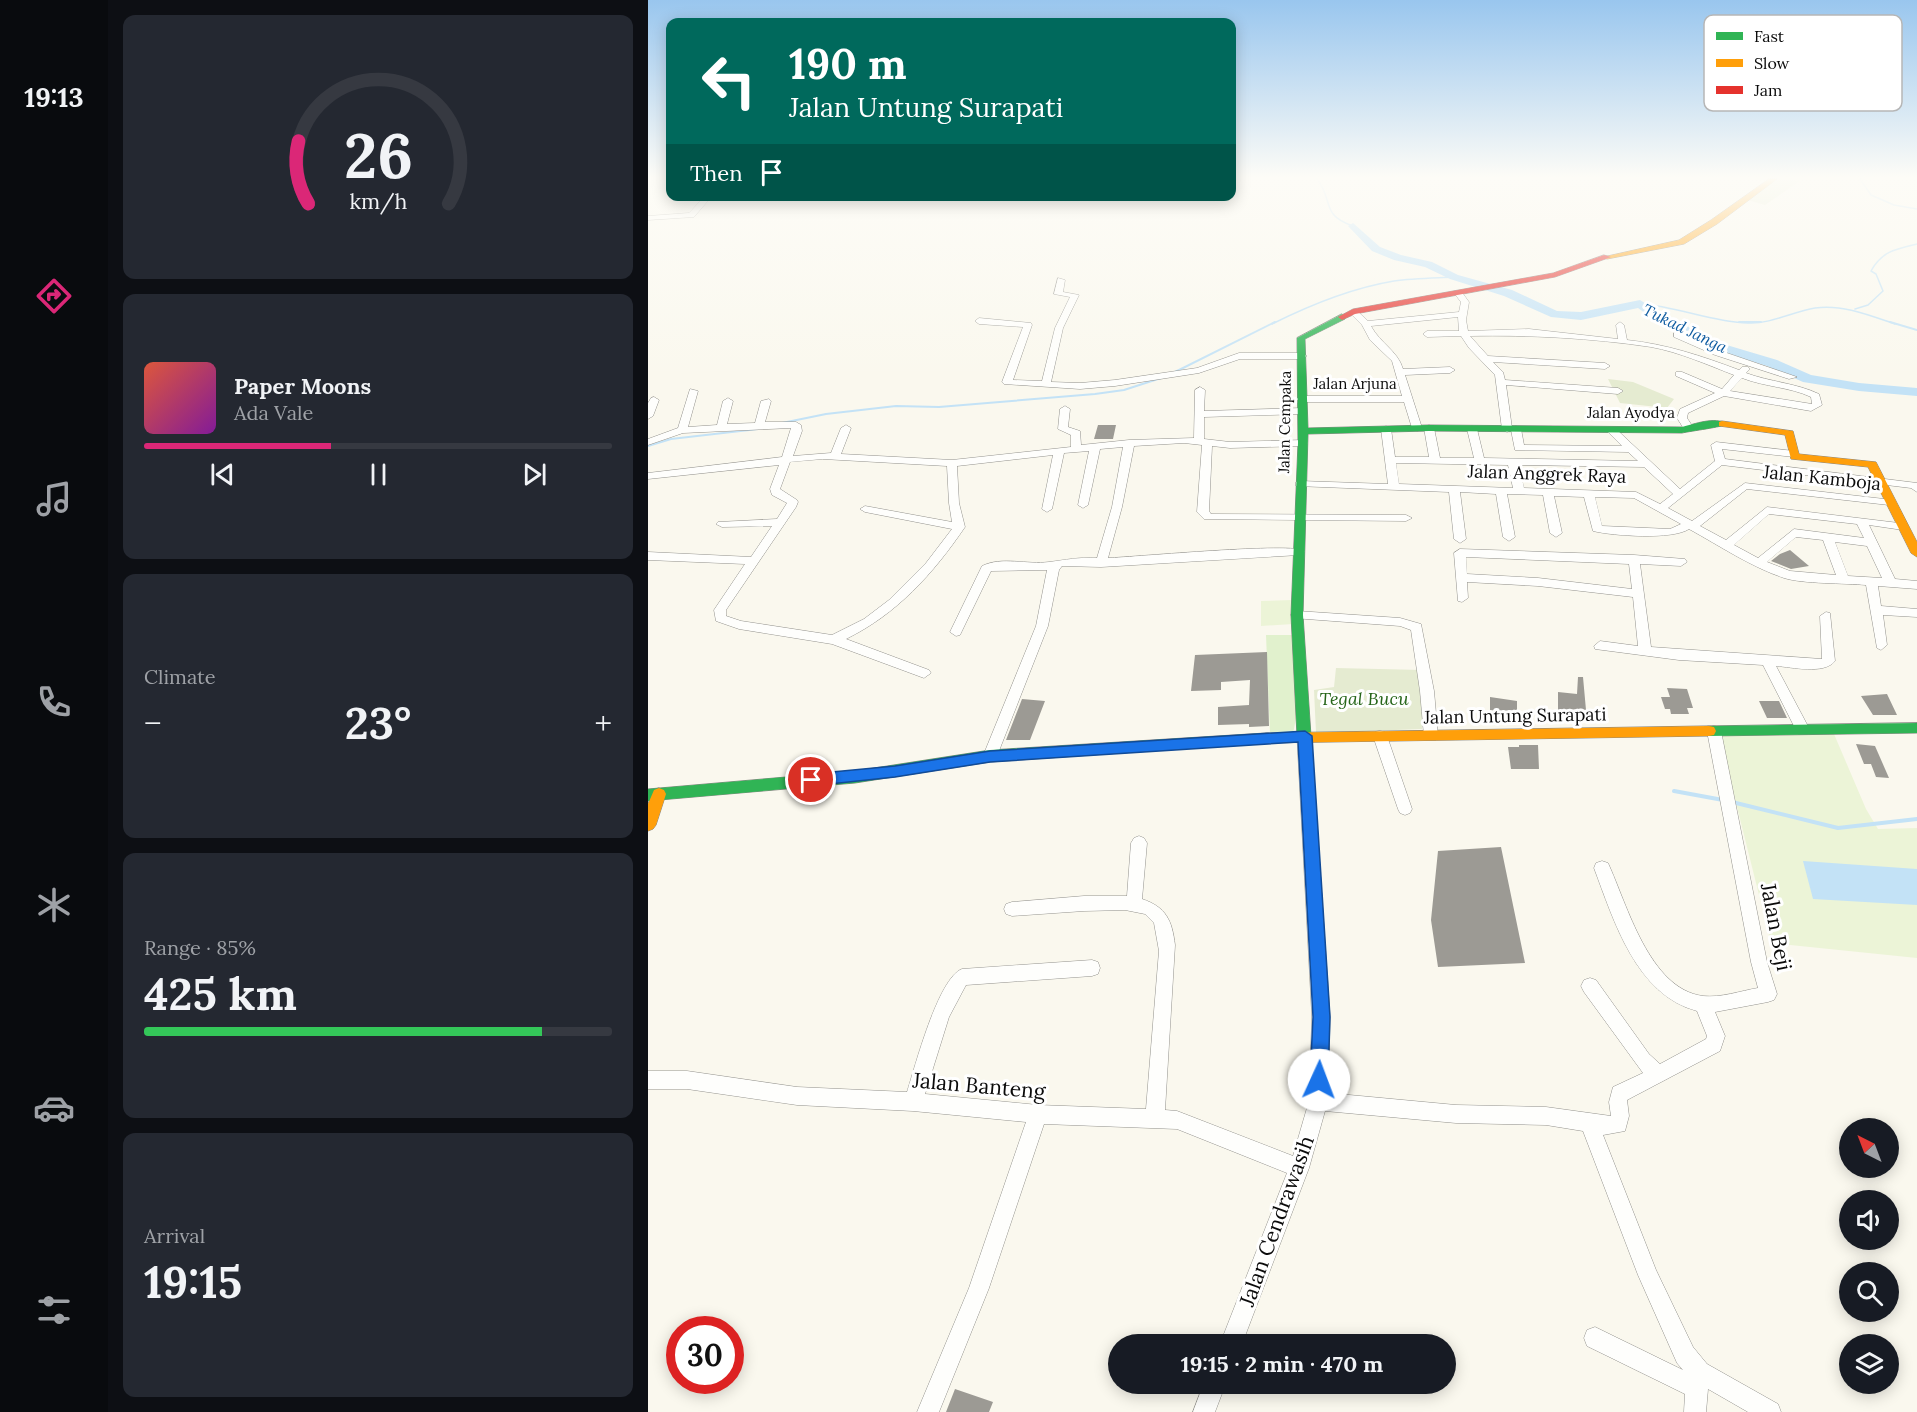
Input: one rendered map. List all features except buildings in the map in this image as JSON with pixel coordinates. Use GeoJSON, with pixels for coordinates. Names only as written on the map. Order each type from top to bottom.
{"type":"FeatureCollection","features":[{"type":"Feature","properties":{"kind":"main road","name":"Jalan Cempaka"},"geometry":{"type":"LineString","coordinates":[[1305,736],[1297,615],[1302,437],[1302,356],[1299,341],[1304,335],[1353,312],[1568,271],[1612,255],[1666,245]]}},
{"type":"Feature","properties":{"kind":"main road","name":"Jalan Ayodya"},"geometry":{"type":"LineString","coordinates":[[1302,437],[1386,429],[1682,430],[1688,427],[1716,424],[1789,433],[1794,454]]}},
{"type":"Feature","properties":{"kind":"main road"},"geometry":{"type":"LineString","coordinates":[[1794,454],[1795,457],[1872,464],[1878,481],[1917,553]]}},
{"type":"Feature","properties":{"kind":"main road","name":"Jalan Untung Surapati"},"geometry":{"type":"LineString","coordinates":[[653,795],[855,777],[990,756],[1305,736],[1917,728]]}},
{"type":"Feature","properties":{"kind":"main road"},"geometry":{"type":"LineString","coordinates":[[648,825],[653,795]]}},
{"type":"Feature","properties":{"kind":"street"},"geometry":{"type":"LineString","coordinates":[[1046,384],[1059,328],[1075,295],[1058,294],[1061,280]]}},
{"type":"Feature","properties":{"kind":"street"},"geometry":{"type":"LineString","coordinates":[[1463,292],[1464,333],[1472,346],[1500,374],[1511,429],[1519,448],[1631,449]]}},
{"type":"Feature","properties":{"kind":"street","name":"Jalan Arjuna"},"geometry":{"type":"LineString","coordinates":[[1353,312],[1366,324],[1373,338],[1395,360],[1435,461]]}},
{"type":"Feature","properties":{"kind":"street"},"geometry":{"type":"LineString","coordinates":[[1366,324],[1463,314]]}},
{"type":"Feature","properties":{"kind":"street"},"geometry":{"type":"LineString","coordinates":[[979,321],[1028,325],[1007,382],[1087,385],[1199,370],[1239,356],[1302,356]]}},
{"type":"Feature","properties":{"kind":"street"},"geometry":{"type":"LineString","coordinates":[[1620,325],[1623,342]]}},
{"type":"Feature","properties":{"kind":"street"},"geometry":{"type":"LineString","coordinates":[[1427,334],[1529,332],[1663,347],[1772,385],[1809,392],[1816,396],[1818,405],[1811,408],[1723,393],[1679,374]]}},
{"type":"Feature","properties":{"kind":"street"},"geometry":{"type":"LineString","coordinates":[[1677,335],[1718,353],[1792,377]]}},
{"type":"Feature","properties":{"kind":"street"},"geometry":{"type":"LineString","coordinates":[[1485,359],[1605,366]]}},
{"type":"Feature","properties":{"kind":"street"},"geometry":{"type":"LineString","coordinates":[[1688,427],[1682,418],[1683,411],[1723,393],[1750,363]]}},
{"type":"Feature","properties":{"kind":"street"},"geometry":{"type":"LineString","coordinates":[[1401,372],[1450,370]]}},
{"type":"Feature","properties":{"kind":"street"},"geometry":{"type":"LineString","coordinates":[[1501,382],[1618,391]]}},
{"type":"Feature","properties":{"kind":"street"},"geometry":{"type":"LineString","coordinates":[[1200,390],[1203,512],[1208,517],[1406,518]]}},
{"type":"Feature","properties":{"kind":"street"},"geometry":{"type":"LineString","coordinates":[[682,430],[693,391]]}},
{"type":"Feature","properties":{"kind":"street"},"geometry":{"type":"LineString","coordinates":[[648,416],[654,399]]}},
{"type":"Feature","properties":{"kind":"street","name":"Jalan Arjuna"},"geometry":{"type":"LineString","coordinates":[[1200,414],[1409,399]]}},
{"type":"Feature","properties":{"kind":"street"},"geometry":{"type":"LineString","coordinates":[[722,429],[728,401]]}},
{"type":"Feature","properties":{"kind":"street"},"geometry":{"type":"LineString","coordinates":[[759,427],[766,401]]}},
{"type":"Feature","properties":{"kind":"street"},"geometry":{"type":"LineString","coordinates":[[1065,409],[1063,429],[1077,435],[1076,449]]}},
{"type":"Feature","properties":{"kind":"street"},"geometry":{"type":"LineString","coordinates":[[648,442],[682,430],[796,425],[797,430],[784,460],[776,493],[793,502],[782,522],[720,610],[720,618],[739,625],[834,640],[924,673]]}},
{"type":"Feature","properties":{"kind":"street"},"geometry":{"type":"LineString","coordinates":[[835,457],[846,428]]}},
{"type":"Feature","properties":{"kind":"street"},"geometry":{"type":"LineString","coordinates":[[1386,429],[1394,487]]}},
{"type":"Feature","properties":{"kind":"street"},"geometry":{"type":"LineString","coordinates":[[1472,429],[1480,462]]}},
{"type":"Feature","properties":{"kind":"street"},"geometry":{"type":"LineString","coordinates":[[1611,430],[1680,495]]}},
{"type":"Feature","properties":{"kind":"street"},"geometry":{"type":"LineString","coordinates":[[648,476],[784,460],[835,457],[952,463],[1129,443],[1302,437]]}},
{"type":"Feature","properties":{"kind":"street"},"geometry":{"type":"LineString","coordinates":[[1101,563],[1117,507],[1129,443]]}},
{"type":"Feature","properties":{"kind":"street"},"geometry":{"type":"LineString","coordinates":[[1720,462],[1716,445],[1794,454]]}},
{"type":"Feature","properties":{"kind":"street"},"geometry":{"type":"LineString","coordinates":[[1083,505],[1095,447]]}},
{"type":"Feature","properties":{"kind":"street"},"geometry":{"type":"LineString","coordinates":[[1047,510],[1059,451]]}},
{"type":"Feature","properties":{"kind":"street"},"geometry":{"type":"LineString","coordinates":[[1392,460],[1647,464]]}},
{"type":"Feature","properties":{"kind":"street"},"geometry":{"type":"LineString","coordinates":[[1662,508],[1720,462],[1914,485],[1917,489]]}},
{"type":"Feature","properties":{"kind":"street"},"geometry":{"type":"LineString","coordinates":[[834,640],[869,622],[889,606],[941,552],[959,527],[954,503],[952,463]]}},
{"type":"Feature","properties":{"kind":"street"},"geometry":{"type":"LineString","coordinates":[[1513,463],[1519,492]]}},
{"type":"Feature","properties":{"kind":"street","name":"Jalan Anggrek Raya"},"geometry":{"type":"LineString","coordinates":[[1300,484],[1636,495],[1759,563],[1788,575],[1917,585]]}},
{"type":"Feature","properties":{"kind":"street","name":"Jalan Kamboja"},"geometry":{"type":"LineString","coordinates":[[1691,525],[1745,486],[1889,502]]}},
{"type":"Feature","properties":{"kind":"street"},"geometry":{"type":"LineString","coordinates":[[1454,489],[1460,539]]}},
{"type":"Feature","properties":{"kind":"street"},"geometry":{"type":"LineString","coordinates":[[1501,491],[1509,537]]}},
{"type":"Feature","properties":{"kind":"street"},"geometry":{"type":"LineString","coordinates":[[1548,492],[1556,533]]}},
{"type":"Feature","properties":{"kind":"street"},"geometry":{"type":"LineString","coordinates":[[1589,493],[1597,530],[1670,533],[1691,525]]}},
{"type":"Feature","properties":{"kind":"street"},"geometry":{"type":"LineString","coordinates":[[865,509],[959,527]]}},
{"type":"Feature","properties":{"kind":"street"},"geometry":{"type":"LineString","coordinates":[[1727,545],[1767,510],[1903,526]]}},
{"type":"Feature","properties":{"kind":"street"},"geometry":{"type":"LineString","coordinates":[[1862,521],[1891,584]]}},
{"type":"Feature","properties":{"kind":"street"},"geometry":{"type":"LineString","coordinates":[[722,524],[782,522]]}},
{"type":"Feature","properties":{"kind":"street"},"geometry":{"type":"LineString","coordinates":[[1759,563],[1794,533],[1871,543]]}},
{"type":"Feature","properties":{"kind":"street"},"geometry":{"type":"LineString","coordinates":[[1827,537],[1844,581]]}},
{"type":"Feature","properties":{"kind":"street"},"geometry":{"type":"LineString","coordinates":[[956,632],[986,568],[992,566],[1054,566],[1072,561],[1101,563],[1171,561],[1244,553],[1299,551]]}},
{"type":"Feature","properties":{"kind":"street"},"geometry":{"type":"LineString","coordinates":[[1462,598],[1460,553],[1681,562]]}},
{"type":"Feature","properties":{"kind":"street"},"geometry":{"type":"LineString","coordinates":[[648,556],[755,561]]}},
{"type":"Feature","properties":{"kind":"street"},"geometry":{"type":"LineString","coordinates":[[1634,560],[1645,651]]}},
{"type":"Feature","properties":{"kind":"street"},"geometry":{"type":"LineString","coordinates":[[990,756],[1042,626],[1054,566]]}},
{"type":"Feature","properties":{"kind":"street"},"geometry":{"type":"LineString","coordinates":[[1462,578],[1538,582],[1638,594]]}},
{"type":"Feature","properties":{"kind":"street"},"geometry":{"type":"LineString","coordinates":[[1872,583],[1881,645]]}},
{"type":"Feature","properties":{"kind":"street"},"geometry":{"type":"LineString","coordinates":[[1875,610],[1917,613]]}},
{"type":"Feature","properties":{"kind":"street"},"geometry":{"type":"LineString","coordinates":[[1297,615],[1400,622],[1417,627],[1431,735]]}},
{"type":"Feature","properties":{"kind":"street"},"geometry":{"type":"LineString","coordinates":[[1600,646],[1679,655],[1819,664],[1829,662],[1826,616]]}},
{"type":"Feature","properties":{"kind":"street"},"geometry":{"type":"LineString","coordinates":[[1766,659],[1803,730]]}},
{"type":"Feature","properties":{"kind":"street","name":"Jalan Beji"},"geometry":{"type":"LineString","coordinates":[[1703,1004],[1768,993],[1758,962],[1714,731]]}},
{"type":"Feature","properties":{"kind":"street","name":"Jalan Cendrawasih"},"geometry":{"type":"LineString","coordinates":[[1235,1334],[1299,1168],[1318,1101],[1321,1017],[1305,736]]}},
{"type":"Feature","properties":{"kind":"street"},"geometry":{"type":"LineString","coordinates":[[1380,736],[1404,809]]}},
{"type":"Feature","properties":{"kind":"street"},"geometry":{"type":"LineString","coordinates":[[1134,904],[1139,843]]}},
{"type":"Feature","properties":{"kind":"street"},"geometry":{"type":"LineString","coordinates":[[1318,1101],[1456,1114],[1546,1116],[1607,1126],[1618,1124],[1621,1115],[1618,1101],[1620,1094],[1714,1045],[1716,1036],[1703,1004],[1682,998],[1671,991],[1648,964],[1620,912],[1602,868]]}},
{"type":"Feature","properties":{"kind":"street"},"geometry":{"type":"LineString","coordinates":[[1012,909],[1077,904],[1134,904],[1152,910],[1166,932],[1167,951],[1155,1119]]}},
{"type":"Feature","properties":{"kind":"street"},"geometry":{"type":"LineString","coordinates":[[913,1102],[945,1005],[955,983],[962,977],[1092,968]]}},
{"type":"Feature","properties":{"kind":"street"},"geometry":{"type":"LineString","coordinates":[[1590,986],[1643,1060],[1658,1075]]}},
{"type":"Feature","properties":{"kind":"street","name":"Jalan Banteng"},"geometry":{"type":"LineString","coordinates":[[648,1080],[687,1080],[797,1096],[913,1102],[1038,1114],[1177,1120],[1299,1168]]}},
{"type":"Feature","properties":{"kind":"street"},"geometry":{"type":"LineString","coordinates":[[928,1412],[979,1288],[1038,1114]]}},
{"type":"Feature","properties":{"kind":"street"},"geometry":{"type":"LineString","coordinates":[[1589,1123],[1648,1275],[1697,1380],[1695,1412]]}},
{"type":"Feature","properties":{"kind":"street"},"geometry":{"type":"LineString","coordinates":[[1596,1338],[1770,1412]]}},
{"type":"Feature","properties":{"kind":"street"},"geometry":{"type":"LineString","coordinates":[[1204,1412],[1211,1394]]}},
{"type":"Feature","properties":{"kind":"green space"},"geometry":{"type":"Polygon","coordinates":[[[1608,379],[1633,382],[1674,399],[1667,408],[1620,403],[1608,379]]]}},
{"type":"Feature","properties":{"kind":"green space"},"geometry":{"type":"Polygon","coordinates":[[[1292,600],[1293,624],[1261,626],[1261,601],[1292,600]]]}},
{"type":"Feature","properties":{"kind":"green space"},"geometry":{"type":"Polygon","coordinates":[[[1266,635],[1293,635],[1297,713],[1293,734],[1270,734],[1266,635]]]}},
{"type":"Feature","properties":{"kind":"green space","name":"Tegal Bucu"},"geometry":{"type":"Polygon","coordinates":[[[1336,668],[1422,670],[1422,729],[1316,733],[1314,690],[1334,687],[1336,668]]]}},
{"type":"Feature","properties":{"kind":"green space"},"geometry":{"type":"Polygon","coordinates":[[[1834,734],[1866,809],[1878,829],[1917,828],[1917,958],[1771,943],[1719,735],[1834,734]]]}},
{"type":"Feature","properties":{"kind":"water"},"geometry":{"type":"Polygon","coordinates":[[[1803,861],[1917,869],[1917,905],[1813,899],[1803,861]]]}},
{"type":"Feature","properties":{"kind":"waterway","name":"Tukad Janga"},"geometry":{"type":"LineString","coordinates":[[1372,245],[1376,249],[1398,258],[1428,264],[1454,277],[1508,293],[1555,314],[1581,316],[1640,304],[1663,320],[1725,349],[1772,363],[1808,379],[1859,387],[1917,392]]}},
{"type":"Feature","properties":{"kind":"waterway"},"geometry":{"type":"LineString","coordinates":[[1855,309],[1868,305],[1883,291],[1876,274],[1871,271],[1875,264],[1896,249],[1913,245]]}},
{"type":"Feature","properties":{"kind":"waterway"},"geometry":{"type":"LineString","coordinates":[[1272,324],[1316,304],[1378,284],[1401,280],[1454,277]]}},
{"type":"Feature","properties":{"kind":"waterway"},"geometry":{"type":"LineString","coordinates":[[1640,304],[1748,323],[1765,322],[1825,307],[1855,311],[1895,324]]}},
{"type":"Feature","properties":{"kind":"waterway"},"geometry":{"type":"LineString","coordinates":[[1175,372],[1275,322]]}},
{"type":"Feature","properties":{"kind":"waterway"},"geometry":{"type":"LineString","coordinates":[[1739,322],[1761,322]]}},
{"type":"Feature","properties":{"kind":"waterway"},"geometry":{"type":"LineString","coordinates":[[1890,322],[1917,330]]}},
{"type":"Feature","properties":{"kind":"waterway"},"geometry":{"type":"LineString","coordinates":[[782,423],[826,414],[896,406],[939,407],[1095,394],[1124,390],[1161,378]]}},
{"type":"Feature","properties":{"kind":"waterway"},"geometry":{"type":"LineString","coordinates":[[648,446],[671,439],[758,429]]}},
{"type":"Feature","properties":{"kind":"waterway"},"geometry":{"type":"LineString","coordinates":[[1674,791],[1723,800]]}},
{"type":"Feature","properties":{"kind":"waterway"},"geometry":{"type":"LineString","coordinates":[[1732,802],[1838,828],[1917,819]]}},
{"type":"Feature","properties":{"kind":"traffic: fast"},"geometry":{"type":"LineString","coordinates":[[1304,736],[1297,615],[1303,443],[1301,338],[1342,317]]}},
{"type":"Feature","properties":{"kind":"traffic: fast"},"geometry":{"type":"LineString","coordinates":[[1302,431],[1429,428],[1682,430],[1705,424],[1722,424]]}},
{"type":"Feature","properties":{"kind":"traffic: fast"},"geometry":{"type":"LineString","coordinates":[[1709,731],[1917,728]]}},
{"type":"Feature","properties":{"kind":"traffic: fast"},"geometry":{"type":"LineString","coordinates":[[648,795],[855,777],[990,756],[1267,738]]}},
{"type":"Feature","properties":{"kind":"traffic: slow"},"geometry":{"type":"LineString","coordinates":[[1607,257],[1667,245]]}},
{"type":"Feature","properties":{"kind":"traffic: slow"},"geometry":{"type":"LineString","coordinates":[[1722,424],[1789,433],[1795,457],[1872,464],[1917,553]]}},
{"type":"Feature","properties":{"kind":"traffic: slow"},"geometry":{"type":"LineString","coordinates":[[1267,738],[1709,731]]}},
{"type":"Feature","properties":{"kind":"traffic: slow"},"geometry":{"type":"LineString","coordinates":[[648,825],[659,794]]}},
{"type":"Feature","properties":{"kind":"traffic: jam"},"geometry":{"type":"LineString","coordinates":[[1342,317],[1353,312],[1555,275],[1607,257]]}},
{"type":"Feature","properties":{"kind":"route"},"geometry":{"type":"LineString","coordinates":[[811,780],[895,772],[990,756],[1305,736],[1321,1017],[1319,1080]]}}]}
